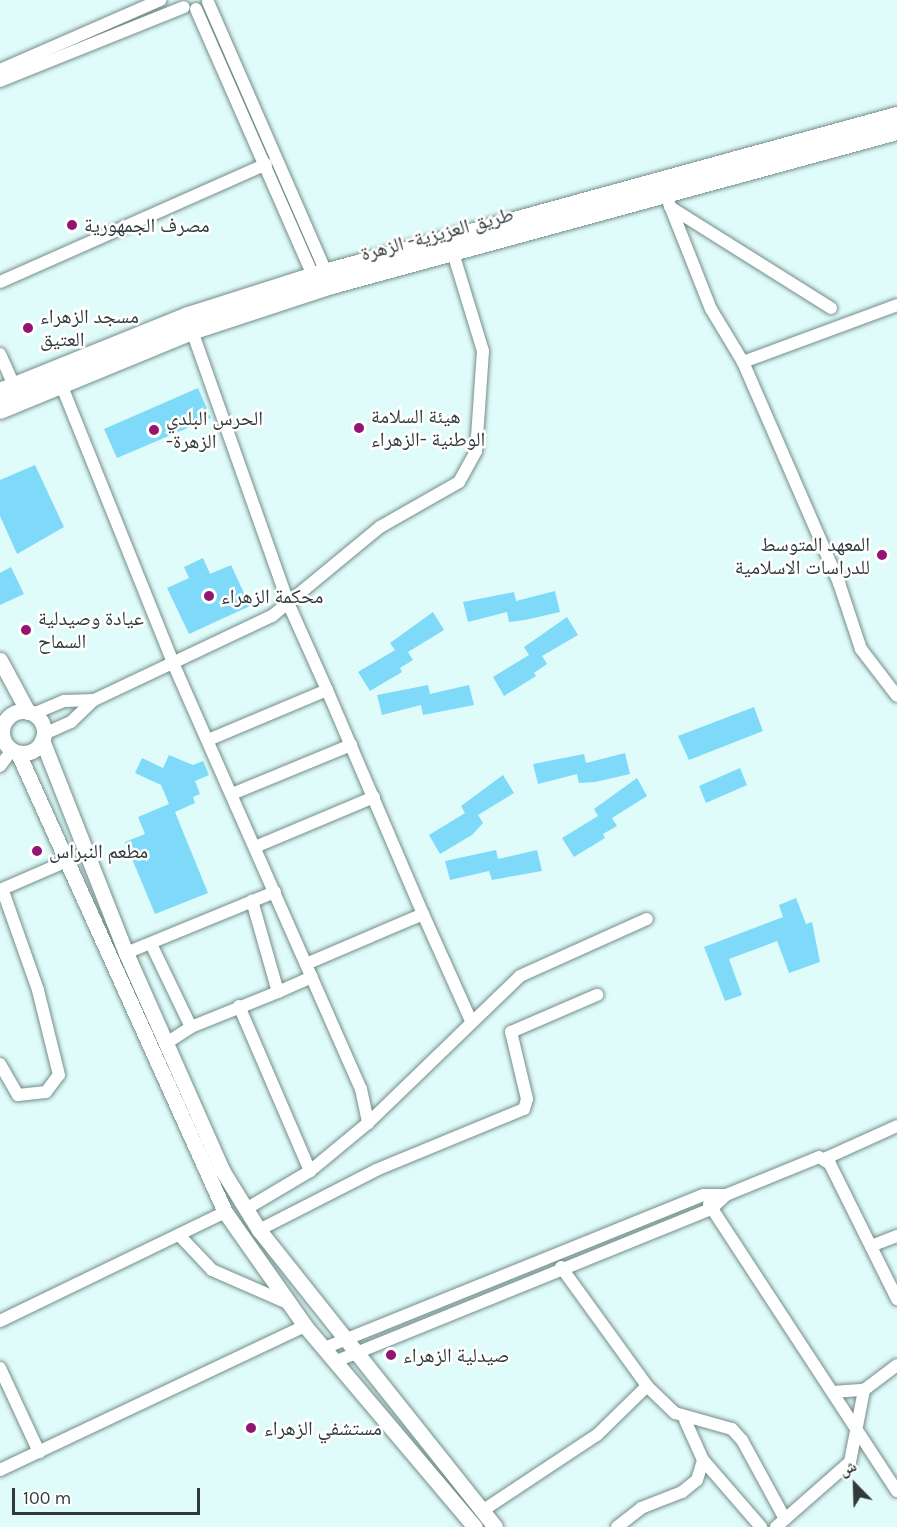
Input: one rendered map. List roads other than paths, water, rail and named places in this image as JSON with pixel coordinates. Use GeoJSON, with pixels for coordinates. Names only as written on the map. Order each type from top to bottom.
{"type":"FeatureCollection","features":[{"type":"Feature","properties":{"kind":"main road","name":"طريق العزيزية- الزهرة"},"geometry":{"type":"LineString","coordinates":[[7,389],[188,316],[666,194],[897,116]]}},
{"type":"Feature","properties":{"kind":"main road","name":"طريق العزيزية- الزهرة"},"geometry":{"type":"LineString","coordinates":[[0,410],[192,331],[323,281],[453,253],[897,131]]}},
{"type":"Feature","properties":{"kind":"street"},"geometry":{"type":"LineString","coordinates":[[0,70],[160,0]]}},
{"type":"Feature","properties":{"kind":"street"},"geometry":{"type":"LineString","coordinates":[[0,81],[186,5],[208,1],[323,281]]}},
{"type":"Feature","properties":{"kind":"street"},"geometry":{"type":"LineString","coordinates":[[186,5],[323,281]]}},
{"type":"Feature","properties":{"kind":"street"},"geometry":{"type":"LineString","coordinates":[[0,282],[266,164]]}},
{"type":"Feature","properties":{"kind":"street"},"geometry":{"type":"LineString","coordinates":[[666,194],[831,308]]}},
{"type":"Feature","properties":{"kind":"street"},"geometry":{"type":"LineString","coordinates":[[666,194],[719,327],[743,362],[840,583],[861,649],[897,696]]}},
{"type":"Feature","properties":{"kind":"street"},"geometry":{"type":"LineString","coordinates":[[0,766],[15,752],[33,751],[43,737],[71,722],[94,700],[289,605],[362,541],[398,516],[442,496],[470,467],[480,417],[483,351],[453,253]]}},
{"type":"Feature","properties":{"kind":"street"},"geometry":{"type":"LineString","coordinates":[[743,362],[897,305]]}},
{"type":"Feature","properties":{"kind":"street"},"geometry":{"type":"LineString","coordinates":[[192,331],[289,605],[471,1021]]}},
{"type":"Feature","properties":{"kind":"street"},"geometry":{"type":"LineString","coordinates":[[0,354],[7,389]]}},
{"type":"Feature","properties":{"kind":"street"},"geometry":{"type":"LineString","coordinates":[[61,384],[173,663],[361,1089],[368,1123]]}},
{"type":"Feature","properties":{"kind":"street"},"geometry":{"type":"LineString","coordinates":[[0,660],[43,737],[126,953],[165,1044],[246,1209],[259,1230],[358,1351],[495,1527]]}},
{"type":"Feature","properties":{"kind":"street"},"geometry":{"type":"LineString","coordinates":[[208,740],[327,690]]}},
{"type":"Feature","properties":{"kind":"street"},"geometry":{"type":"LineString","coordinates":[[94,700],[64,701],[31,713],[15,713],[2,722],[225,1212],[305,1326],[339,1360],[476,1527]]}},
{"type":"Feature","properties":{"kind":"street"},"geometry":{"type":"LineString","coordinates":[[232,794],[351,745]]}},
{"type":"Feature","properties":{"kind":"street"},"geometry":{"type":"LineString","coordinates":[[255,847],[374,797]]}},
{"type":"Feature","properties":{"kind":"street"},"geometry":{"type":"LineString","coordinates":[[0,1064],[18,1095],[45,1092],[59,1075],[38,990],[1,890],[67,861]]}},
{"type":"Feature","properties":{"kind":"street"},"geometry":{"type":"LineString","coordinates":[[126,953],[275,892]]}},
{"type":"Feature","properties":{"kind":"street"},"geometry":{"type":"LineString","coordinates":[[252,902],[278,992]]}},
{"type":"Feature","properties":{"kind":"street"},"geometry":{"type":"LineString","coordinates":[[306,964],[423,914]]}},
{"type":"Feature","properties":{"kind":"street"},"geometry":{"type":"LineString","coordinates":[[246,1209],[310,1171],[368,1123],[520,976],[646,919]]}},
{"type":"Feature","properties":{"kind":"street"},"geometry":{"type":"LineString","coordinates":[[151,944],[191,1027]]}},
{"type":"Feature","properties":{"kind":"street"},"geometry":{"type":"LineString","coordinates":[[165,1044],[191,1027],[312,976]]}},
{"type":"Feature","properties":{"kind":"street"},"geometry":{"type":"LineString","coordinates":[[259,1230],[376,1170],[524,1109],[527,1099],[511,1032],[597,995]]}},
{"type":"Feature","properties":{"kind":"street"},"geometry":{"type":"LineString","coordinates":[[239,1006],[310,1171]]}},
{"type":"Feature","properties":{"kind":"street"},"geometry":{"type":"LineString","coordinates":[[339,1360],[561,1267],[711,1209],[726,1195],[812,1158],[824,1159],[897,1126]]}},
{"type":"Feature","properties":{"kind":"street"},"geometry":{"type":"LineString","coordinates":[[824,1159],[897,1299]]}},
{"type":"Feature","properties":{"kind":"street"},"geometry":{"type":"LineString","coordinates":[[327,1347],[345,1337],[704,1195],[726,1195]]}},
{"type":"Feature","properties":{"kind":"street"},"geometry":{"type":"LineString","coordinates":[[704,1195],[897,1491]]}},
{"type":"Feature","properties":{"kind":"street"},"geometry":{"type":"LineString","coordinates":[[0,1321],[225,1212]]}},
{"type":"Feature","properties":{"kind":"street"},"geometry":{"type":"LineString","coordinates":[[179,1235],[212,1270],[290,1304]]}},
{"type":"Feature","properties":{"kind":"street"},"geometry":{"type":"LineString","coordinates":[[871,1246],[897,1236]]}},
{"type":"Feature","properties":{"kind":"street"},"geometry":{"type":"LineString","coordinates":[[561,1267],[647,1386],[685,1420],[703,1460],[761,1527]]}},
{"type":"Feature","properties":{"kind":"street"},"geometry":{"type":"LineString","coordinates":[[0,1470],[305,1326]]}},
{"type":"Feature","properties":{"kind":"street"},"geometry":{"type":"LineString","coordinates":[[833,1392],[864,1390],[897,1365]]}},
{"type":"Feature","properties":{"kind":"street"},"geometry":{"type":"LineString","coordinates":[[0,1368],[39,1452]]}},
{"type":"Feature","properties":{"kind":"street"},"geometry":{"type":"LineString","coordinates":[[482,1511],[597,1435],[647,1386]]}},
{"type":"Feature","properties":{"kind":"street"},"geometry":{"type":"LineString","coordinates":[[685,1420],[732,1429],[780,1523],[850,1462],[854,1425],[864,1390]]}},
{"type":"Feature","properties":{"kind":"street"},"geometry":{"type":"LineString","coordinates":[[697,1480],[703,1460]]}},
{"type":"Feature","properties":{"kind":"street"},"geometry":{"type":"LineString","coordinates":[[616,1527],[640,1508],[697,1480],[721,1482]]}},
{"type":"Feature","properties":{"kind":"place","name":"مصرف الجمهورية"},"geometry":{"type":"Point","coordinates":[72,225]}},
{"type":"Feature","properties":{"kind":"place","name":"مسجد الزهراء العتيق"},"geometry":{"type":"Point","coordinates":[28,328]}},
{"type":"Feature","properties":{"kind":"place","name":"هيئة السلامة الوطنية -الزهراء"},"geometry":{"type":"Point","coordinates":[359,428]}},
{"type":"Feature","properties":{"kind":"place","name":"الحرس البلدي -الزهرة"},"geometry":{"type":"Point","coordinates":[154,430]}},
{"type":"Feature","properties":{"kind":"place","name":"المعهد المتوسط للدراسات الاسلامية"},"geometry":{"type":"Point","coordinates":[882,555]}},
{"type":"Feature","properties":{"kind":"place","name":"محكمة الزهراء"},"geometry":{"type":"Point","coordinates":[209,596]}},
{"type":"Feature","properties":{"kind":"place","name":"عيادة وصيدلية السماح"},"geometry":{"type":"Point","coordinates":[26,630]}},
{"type":"Feature","properties":{"kind":"place","name":"مطعم النبراس"},"geometry":{"type":"Point","coordinates":[37,851]}},
{"type":"Feature","properties":{"kind":"place","name":"صيدلية الزهراء"},"geometry":{"type":"Point","coordinates":[391,1355]}},
{"type":"Feature","properties":{"kind":"place","name":"مستشفي الزهراء"},"geometry":{"type":"Point","coordinates":[251,1428]}}]}
